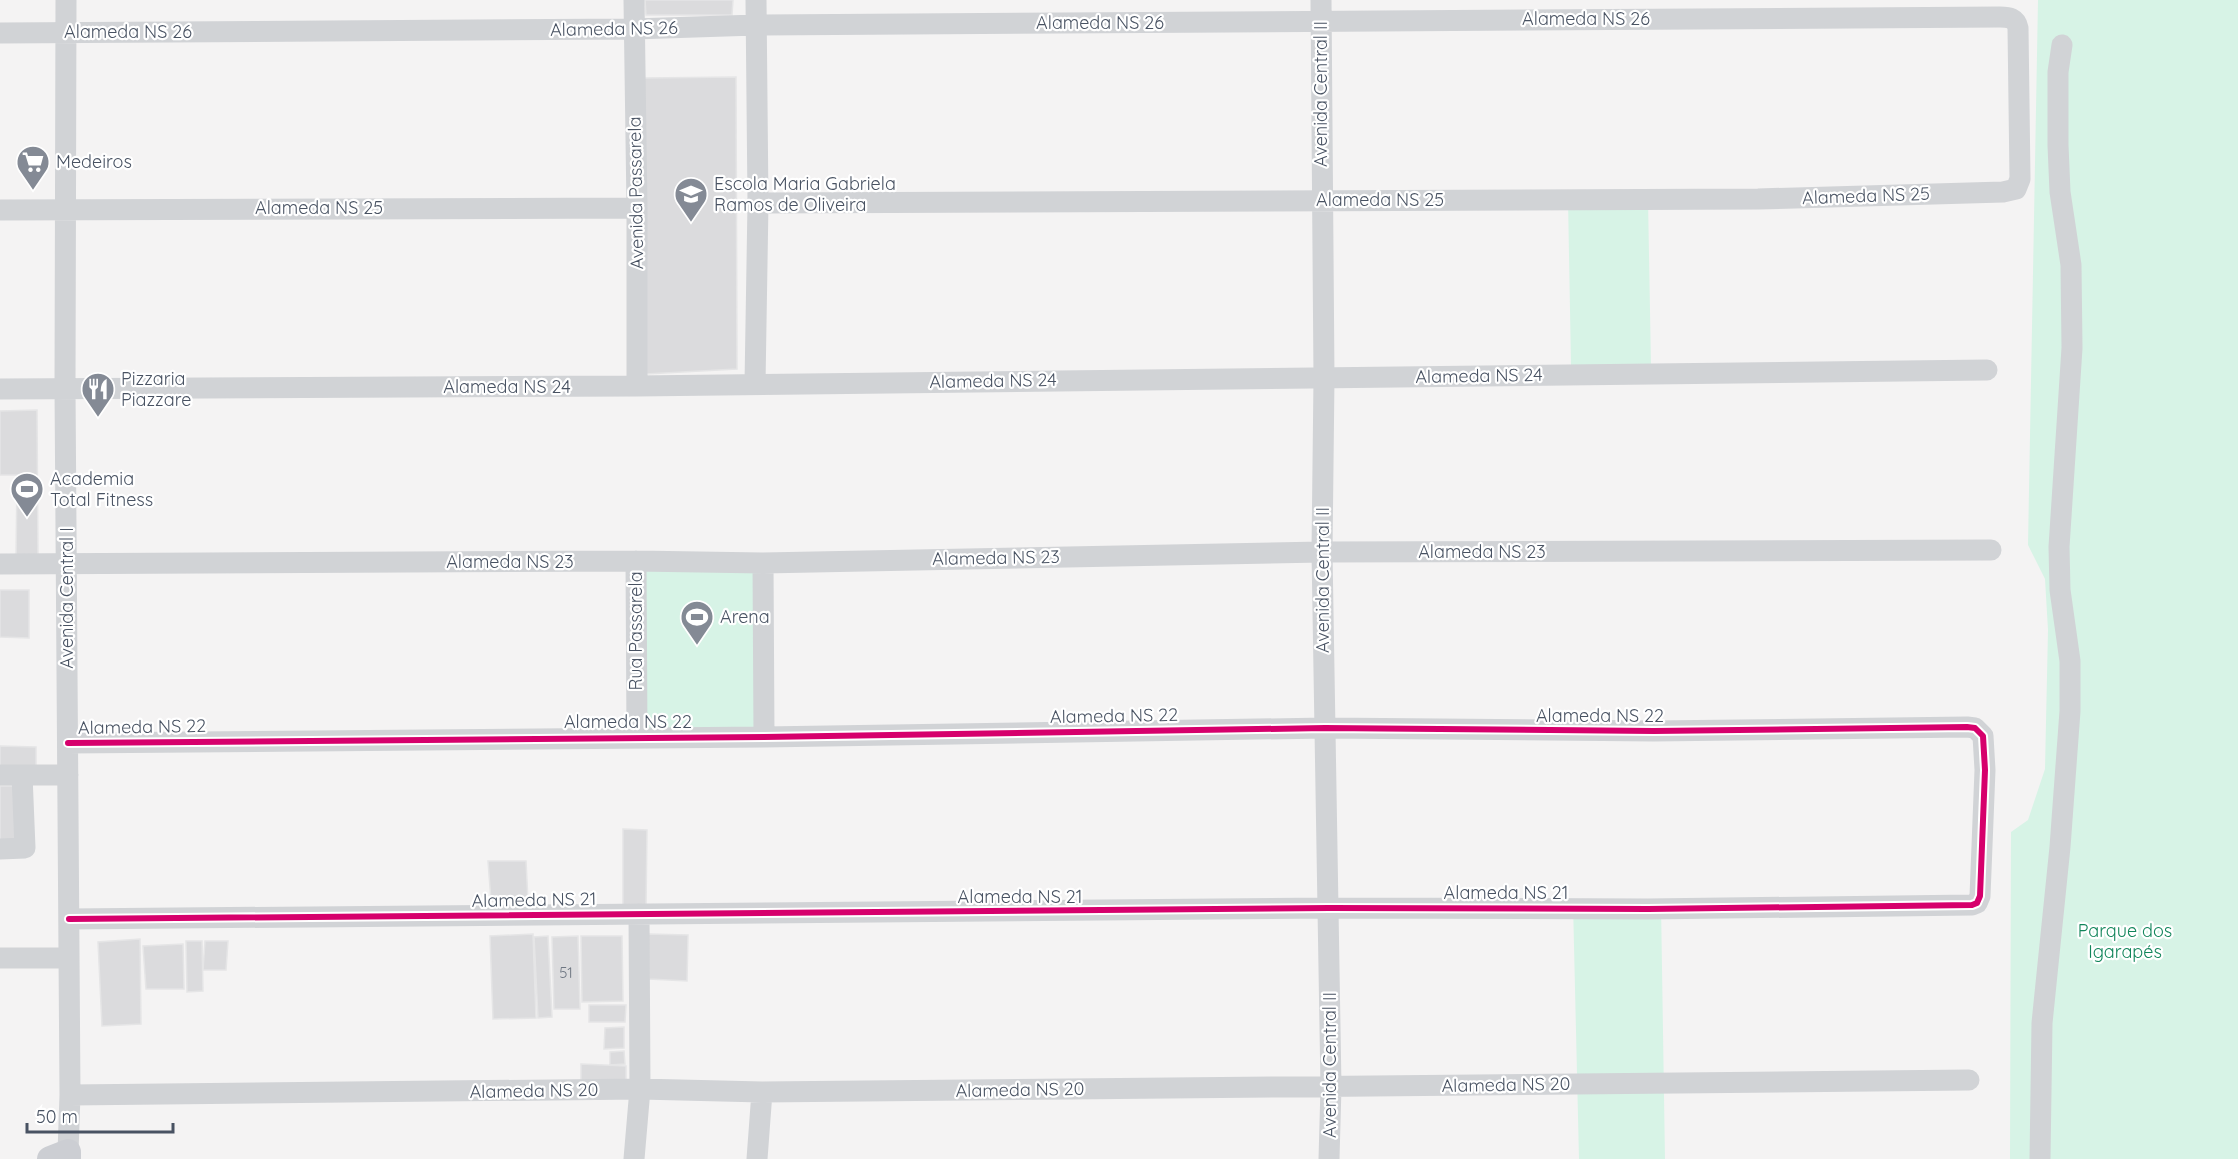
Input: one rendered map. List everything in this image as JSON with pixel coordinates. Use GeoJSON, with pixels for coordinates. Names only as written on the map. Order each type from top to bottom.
{"type":"FeatureCollection","features":[{"type":"Feature","properties":{"kind":"street","name":"Avenida Central I"},"geometry":{"type":"LineString","coordinates":[[62,1157],[70,1095],[64,209],[66,0]]}},
{"type":"Feature","properties":{"kind":"street","name":"Avenida Passarela"},"geometry":{"type":"LineString","coordinates":[[634,0],[637,386]]}},
{"type":"Feature","properties":{"kind":"street"},"geometry":{"type":"LineString","coordinates":[[755,384],[758,203],[756,0]]}},
{"type":"Feature","properties":{"kind":"street","name":"Avenida Central II"},"geometry":{"type":"LineString","coordinates":[[1321,0],[1324,378],[1322,552],[1329,908],[1331,1087],[1329,1159]]}},
{"type":"Feature","properties":{"kind":"street","name":"Alameda NS 26"},"geometry":{"type":"LineString","coordinates":[[0,33],[634,29],[756,25],[2011,18],[2018,28],[2020,179],[2016,189],[2003,192]]}},
{"type":"Feature","properties":{"kind":"street"},"geometry":{"type":"LineString","coordinates":[[2040,1159],[2042,1023],[2060,847],[2070,711],[2070,661],[2060,590],[2059,547],[2072,348],[2071,265],[2060,192],[2058,145],[2058,72],[2062,45]]}},
{"type":"Feature","properties":{"kind":"street","name":"Alameda NS 25"},"geometry":{"type":"LineString","coordinates":[[758,203],[1758,199],[2003,192]]}},
{"type":"Feature","properties":{"kind":"street","name":"Alameda NS 25"},"geometry":{"type":"LineString","coordinates":[[0,210],[637,208]]}},
{"type":"Feature","properties":{"kind":"street","name":"Alameda NS 24"},"geometry":{"type":"LineString","coordinates":[[0,389],[637,386],[1987,370]]}},
{"type":"Feature","properties":{"kind":"street","name":"Alameda NS 23"},"geometry":{"type":"LineString","coordinates":[[0,564],[636,561],[763,563],[1322,552],[1991,550]]}},
{"type":"Feature","properties":{"kind":"street","name":"Rua Passarela"},"geometry":{"type":"LineString","coordinates":[[636,561],[637,737]]}},
{"type":"Feature","properties":{"kind":"street"},"geometry":{"type":"LineString","coordinates":[[763,563],[764,737]]}},
{"type":"Feature","properties":{"kind":"street","name":"Alameda NS 22"},"geometry":{"type":"LineString","coordinates":[[68,743],[764,737],[1325,728],[1654,731],[1975,728],[1980,731],[1984,739],[1985,770],[1981,893],[1978,901],[1972,905]]}},
{"type":"Feature","properties":{"kind":"street"},"geometry":{"type":"LineString","coordinates":[[0,775],[68,775]]}},
{"type":"Feature","properties":{"kind":"street"},"geometry":{"type":"LineString","coordinates":[[0,849],[25,848],[22,775]]}},
{"type":"Feature","properties":{"kind":"street","name":"Alameda NS 21"},"geometry":{"type":"LineString","coordinates":[[69,919],[1972,905]]}},
{"type":"Feature","properties":{"kind":"street"},"geometry":{"type":"LineString","coordinates":[[634,1159],[640,1089],[639,914]]}},
{"type":"Feature","properties":{"kind":"street"},"geometry":{"type":"LineString","coordinates":[[0,958],[69,958]]}},
{"type":"Feature","properties":{"kind":"street","name":"Alameda NS 20"},"geometry":{"type":"LineString","coordinates":[[70,1095],[640,1089],[762,1092],[1969,1080]]}},
{"type":"Feature","properties":{"kind":"street"},"geometry":{"type":"LineString","coordinates":[[758,1159],[762,1092]]}},
{"type":"Feature","properties":{"kind":"green space","name":"Parque dos Igarapés"},"geometry":{"type":"Polygon","coordinates":[[[2038,0],[2238,0],[2238,1159],[2010,1159],[2011,832],[2028,820],[2045,769],[2048,630],[2045,579],[2028,545],[2038,0]]]}},
{"type":"Feature","properties":{"kind":"green space"},"geometry":{"type":"Polygon","coordinates":[[[1568,199],[1648,199],[1651,366],[1571,365],[1568,199]]]}},
{"type":"Feature","properties":{"kind":"green space","name":"Arena"},"geometry":{"type":"Polygon","coordinates":[[[758,556],[763,734],[635,737],[632,558],[758,556]]]}},
{"type":"Feature","properties":{"kind":"green space"},"geometry":{"type":"Polygon","coordinates":[[[1573,903],[1661,904],[1665,1159],[1579,1159],[1573,903]]]}},
{"type":"Feature","properties":{"kind":"building"},"geometry":{"type":"Polygon","coordinates":[[[645,0],[733,0],[732,15],[646,15],[645,0]]]}},
{"type":"Feature","properties":{"kind":"building","name":"Escola Maria Gabriela Ramos de Oliveira"},"geometry":{"type":"Polygon","coordinates":[[[736,77],[737,369],[646,374],[644,78],[736,77]]]}},
{"type":"Feature","properties":{"kind":"building","name":"Academia Total Fitness"},"geometry":{"type":"Polygon","coordinates":[[[37,410],[38,561],[16,562],[17,475],[0,475],[0,411],[37,410]]]}},
{"type":"Feature","properties":{"kind":"building"},"geometry":{"type":"Polygon","coordinates":[[[0,590],[29,590],[29,638],[0,637],[0,590]]]}},
{"type":"Feature","properties":{"kind":"building"},"geometry":{"type":"Polygon","coordinates":[[[0,746],[36,747],[36,775],[0,773],[0,746]]]}},
{"type":"Feature","properties":{"kind":"building"},"geometry":{"type":"Polygon","coordinates":[[[0,786],[28,786],[24,855],[0,855],[0,786]]]}},
{"type":"Feature","properties":{"kind":"building"},"geometry":{"type":"Polygon","coordinates":[[[623,829],[647,830],[646,907],[623,907],[623,829]]]}},
{"type":"Feature","properties":{"kind":"building"},"geometry":{"type":"Polygon","coordinates":[[[488,861],[526,861],[528,901],[491,901],[488,861]]]}},
{"type":"Feature","properties":{"kind":"building"},"geometry":{"type":"Polygon","coordinates":[[[533,934],[536,1018],[493,1019],[490,936],[533,934]]]}},
{"type":"Feature","properties":{"kind":"building"},"geometry":{"type":"Polygon","coordinates":[[[648,934],[688,935],[687,981],[649,979],[648,934]]]}},
{"type":"Feature","properties":{"kind":"building"},"geometry":{"type":"Polygon","coordinates":[[[548,936],[552,1017],[538,1018],[534,937],[548,936]]]}},
{"type":"Feature","properties":{"kind":"building"},"geometry":{"type":"Polygon","coordinates":[[[578,936],[580,1009],[554,1009],[552,937],[578,936]]]}},
{"type":"Feature","properties":{"kind":"building"},"geometry":{"type":"Polygon","coordinates":[[[581,936],[622,936],[623,1001],[582,1002],[581,936]]]}},
{"type":"Feature","properties":{"kind":"building"},"geometry":{"type":"Polygon","coordinates":[[[140,939],[141,1024],[102,1026],[98,942],[140,939]]]}},
{"type":"Feature","properties":{"kind":"building"},"geometry":{"type":"Polygon","coordinates":[[[186,941],[202,941],[203,991],[187,992],[186,941]]]}},
{"type":"Feature","properties":{"kind":"building"},"geometry":{"type":"Polygon","coordinates":[[[205,941],[228,941],[226,970],[203,970],[205,941]]]}},
{"type":"Feature","properties":{"kind":"building"},"geometry":{"type":"Polygon","coordinates":[[[183,944],[184,989],[146,989],[143,946],[183,944]]]}},
{"type":"Feature","properties":{"kind":"building"},"geometry":{"type":"Polygon","coordinates":[[[589,1005],[626,1005],[625,1022],[589,1022],[589,1005]]]}},
{"type":"Feature","properties":{"kind":"building"},"geometry":{"type":"Polygon","coordinates":[[[624,1027],[624,1048],[604,1049],[605,1028],[624,1027]]]}},
{"type":"Feature","properties":{"kind":"building"},"geometry":{"type":"Polygon","coordinates":[[[624,1051],[625,1064],[610,1065],[610,1052],[624,1051]]]}},
{"type":"Feature","properties":{"kind":"building"},"geometry":{"type":"Polygon","coordinates":[[[581,1064],[626,1066],[626,1083],[581,1082],[581,1064]]]}},
{"type":"Feature","properties":{"kind":"cycle path"},"geometry":{"type":"LineString","coordinates":[[68,743],[764,737],[1325,728],[1654,731],[1967,727],[1975,728],[1983,736],[1985,770],[1980,896],[1977,903],[1972,905],[69,919]]}},
{"type":"Feature","properties":{"kind":"place","name":"Medeiros"},"geometry":{"type":"Point","coordinates":[33,191]}},
{"type":"Feature","properties":{"kind":"place","name":"Escola Maria Gabriela Ramos de Oliveira"},"geometry":{"type":"Point","coordinates":[691,223]}},
{"type":"Feature","properties":{"kind":"place","name":"Pizzaria Piazzare"},"geometry":{"type":"Point","coordinates":[98,418]}},
{"type":"Feature","properties":{"kind":"place","name":"Academia Total Fitness"},"geometry":{"type":"Point","coordinates":[27,518]}},
{"type":"Feature","properties":{"kind":"place","name":"Arena"},"geometry":{"type":"Point","coordinates":[697,646]}}]}
